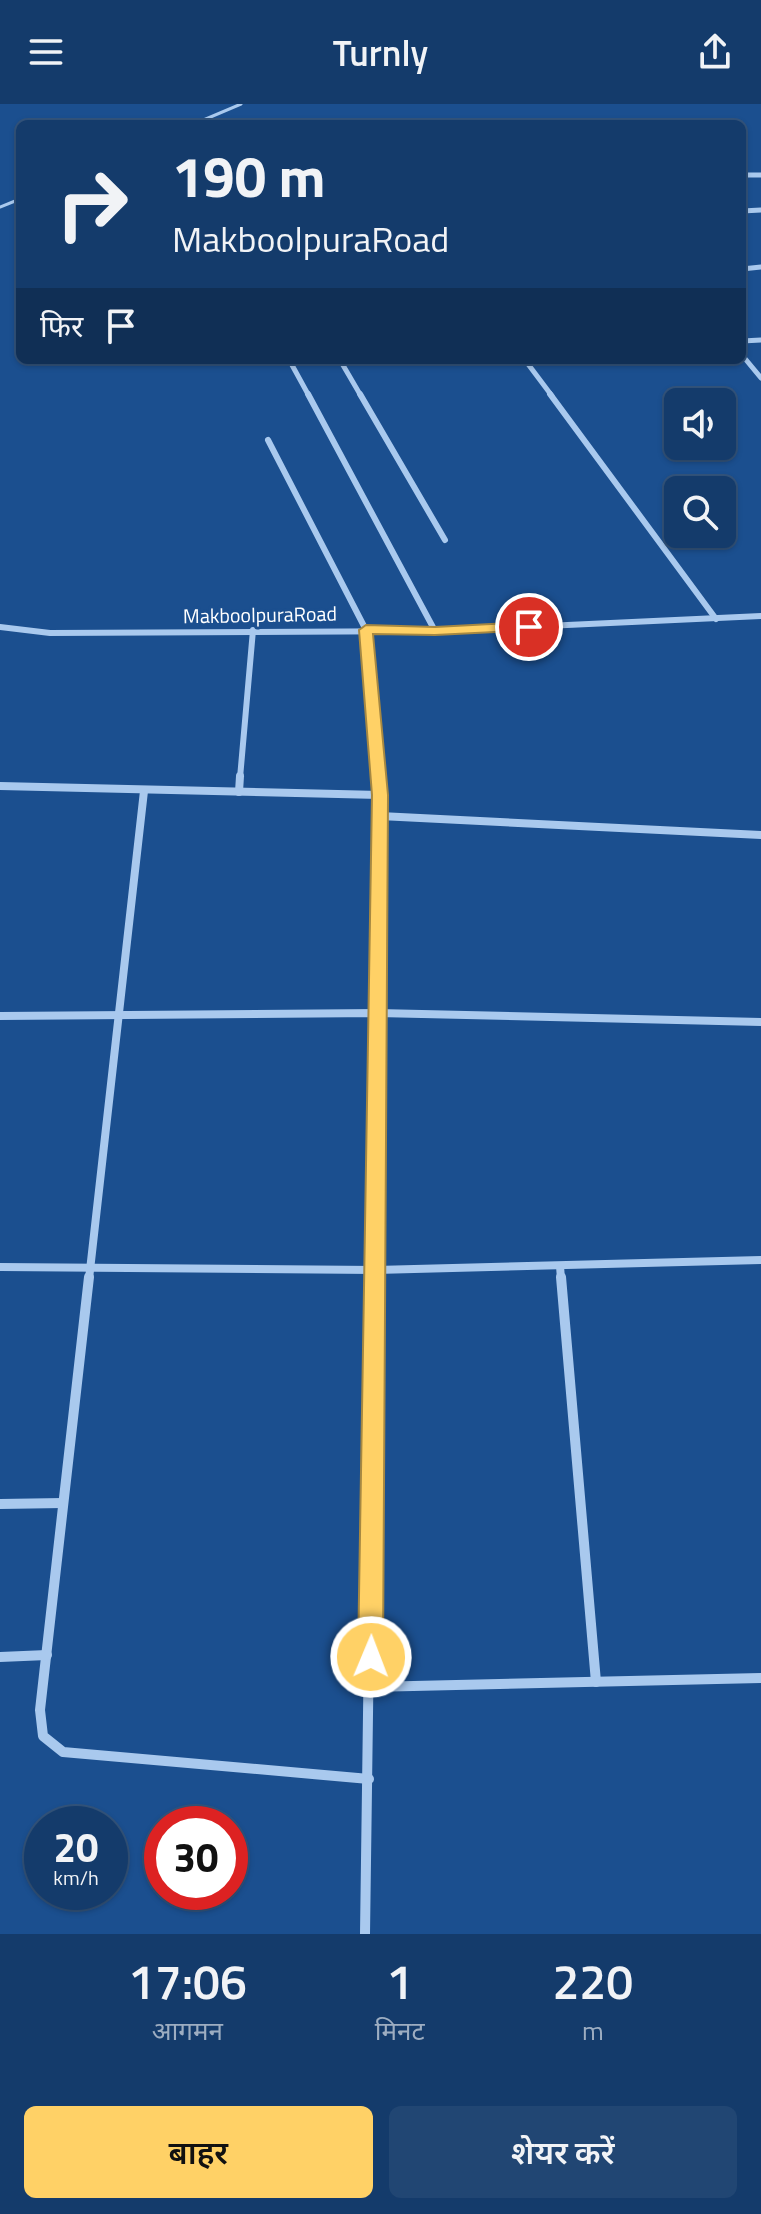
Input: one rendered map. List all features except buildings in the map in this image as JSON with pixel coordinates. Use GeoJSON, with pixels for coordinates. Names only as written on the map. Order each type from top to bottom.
{"type":"FeatureCollection","features":[{"type":"Feature","properties":{"kind":"street"},"geometry":{"type":"LineString","coordinates":[[746,360],[761,378]]}},
{"type":"Feature","properties":{"kind":"street"},"geometry":{"type":"LineString","coordinates":[[292,364],[435,631]]}},
{"type":"Feature","properties":{"kind":"street"},"geometry":{"type":"LineString","coordinates":[[342,364],[445,540]]}},
{"type":"Feature","properties":{"kind":"street"},"geometry":{"type":"LineString","coordinates":[[528,364],[716,619]]}},
{"type":"Feature","properties":{"kind":"street"},"geometry":{"type":"LineString","coordinates":[[268,440],[366,630],[380,795],[365,1934]]}},
{"type":"Feature","properties":{"kind":"street","name":"MakboolpuraRoad"},"geometry":{"type":"LineString","coordinates":[[0,627],[50,633],[435,631],[761,616]]}},
{"type":"Feature","properties":{"kind":"street"},"geometry":{"type":"LineString","coordinates":[[239,792],[253,630]]}},
{"type":"Feature","properties":{"kind":"street"},"geometry":{"type":"LineString","coordinates":[[0,786],[380,795]]}},
{"type":"Feature","properties":{"kind":"street"},"geometry":{"type":"LineString","coordinates":[[144,791],[40,1710],[43,1736],[63,1752],[369,1779]]}},
{"type":"Feature","properties":{"kind":"street"},"geometry":{"type":"LineString","coordinates":[[380,816],[761,835]]}},
{"type":"Feature","properties":{"kind":"street"},"geometry":{"type":"LineString","coordinates":[[0,1016],[378,1013],[761,1022]]}},
{"type":"Feature","properties":{"kind":"street"},"geometry":{"type":"LineString","coordinates":[[0,1267],[376,1270],[761,1260]]}},
{"type":"Feature","properties":{"kind":"street"},"geometry":{"type":"LineString","coordinates":[[560,1266],[596,1682]]}},
{"type":"Feature","properties":{"kind":"street"},"geometry":{"type":"LineString","coordinates":[[0,1504],[63,1503]]}},
{"type":"Feature","properties":{"kind":"street"},"geometry":{"type":"LineString","coordinates":[[0,1657],[47,1655]]}},
{"type":"Feature","properties":{"kind":"street"},"geometry":{"type":"LineString","coordinates":[[370,1687],[761,1678]]}},
{"type":"Feature","properties":{"kind":"lane"},"geometry":{"type":"LineString","coordinates":[[203,120],[241,104]]}},
{"type":"Feature","properties":{"kind":"route"},"geometry":{"type":"LineString","coordinates":[[371,1657],[380,795],[366,630],[529,627]]}}]}
